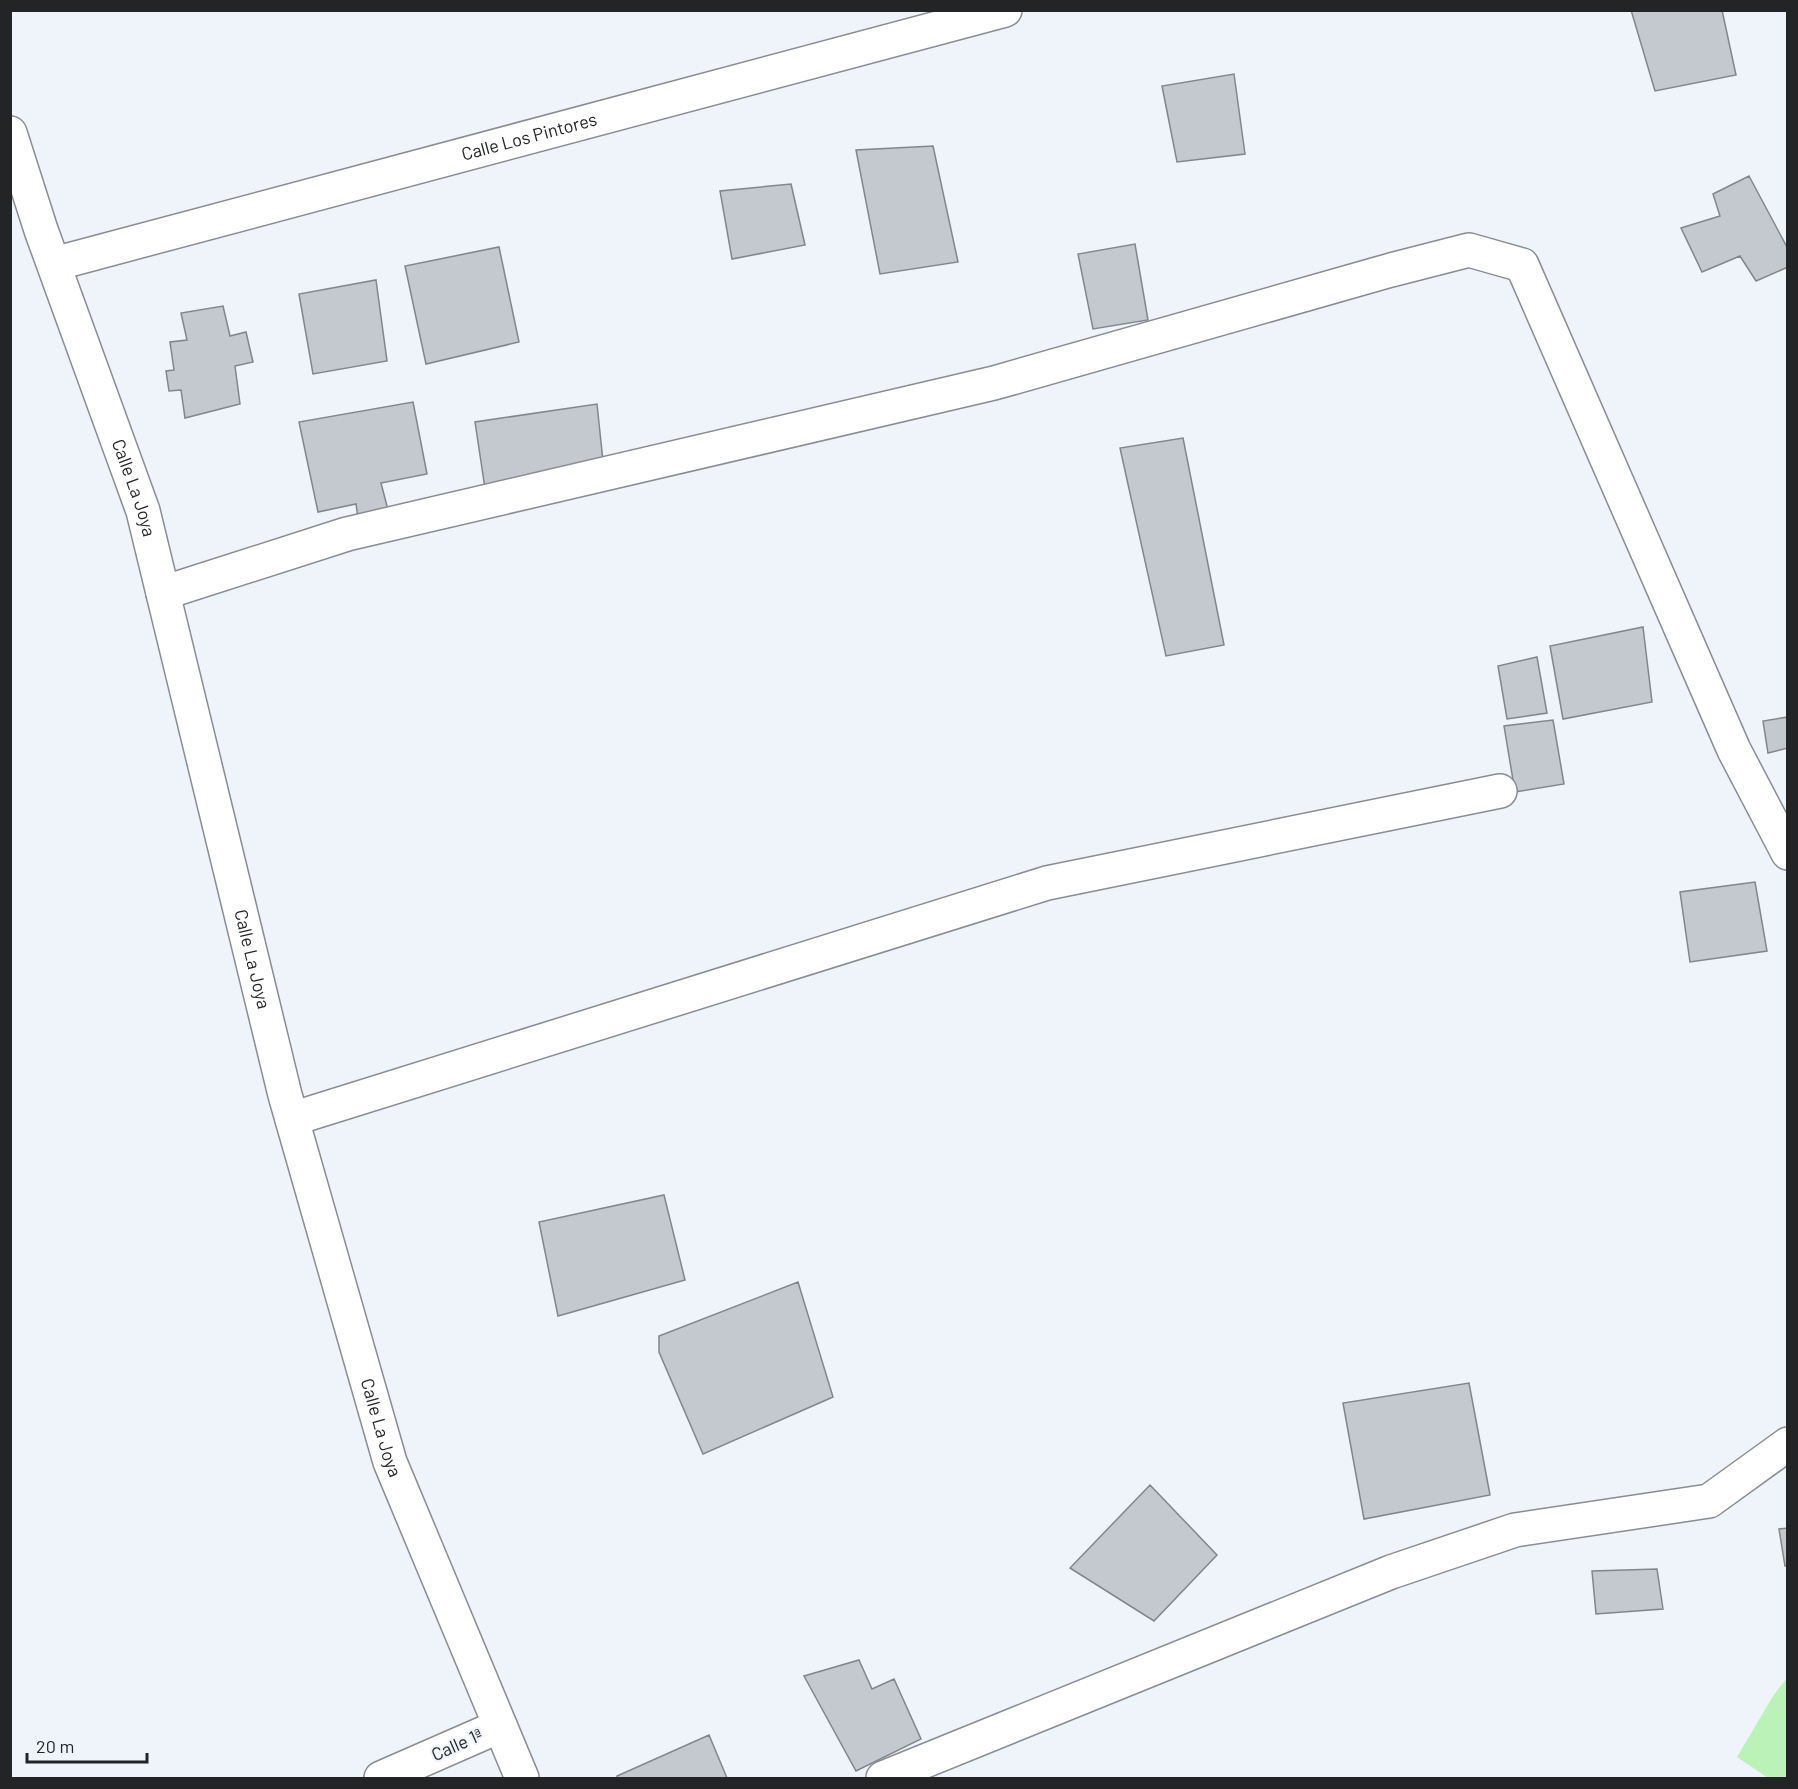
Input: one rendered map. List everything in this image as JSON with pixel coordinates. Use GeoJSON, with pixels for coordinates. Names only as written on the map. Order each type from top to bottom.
{"type":"FeatureCollection","features":[{"type":"Feature","properties":{"kind":"street","name":"Calle Los Pintores"},"geometry":{"type":"LineString","coordinates":[[54,264],[971,15],[1005,10]]}},
{"type":"Feature","properties":{"kind":"street","name":"Calle La Joya"},"geometry":{"type":"LineString","coordinates":[[10,133],[54,264],[143,511],[292,1119],[390,1462],[522,1779]]}},
{"type":"Feature","properties":{"kind":"street"},"geometry":{"type":"LineString","coordinates":[[163,593],[347,534],[994,383],[1391,270],[1470,250],[1522,265],[1734,750],[1788,853]]}},
{"type":"Feature","properties":{"kind":"street"},"geometry":{"type":"LineString","coordinates":[[292,1119],[1047,883],[1500,790]]}},
{"type":"Feature","properties":{"kind":"street"},"geometry":{"type":"LineString","coordinates":[[883,1779],[1391,1572],[1515,1530],[1709,1501],[1788,1444]]}},
{"type":"Feature","properties":{"kind":"street","name":"Calle 1ª"},"geometry":{"type":"LineString","coordinates":[[381,1779],[501,1726]]}},
{"type":"Feature","properties":{"kind":"green space"},"geometry":{"type":"Polygon","coordinates":[[[1787,1678],[1787,1778],[1768,1778],[1737,1757],[1773,1696],[1787,1678]]]}},
{"type":"Feature","properties":{"kind":"building"},"geometry":{"type":"Polygon","coordinates":[[[1631,10],[1722,10],[1736,75],[1655,91],[1631,10]]]}},
{"type":"Feature","properties":{"kind":"building"},"geometry":{"type":"Polygon","coordinates":[[[1234,74],[1245,154],[1177,162],[1162,86],[1234,74]]]}},
{"type":"Feature","properties":{"kind":"building"},"geometry":{"type":"Polygon","coordinates":[[[933,146],[958,262],[880,274],[856,150],[933,146]]]}},
{"type":"Feature","properties":{"kind":"building"},"geometry":{"type":"Polygon","coordinates":[[[1749,176],[1788,249],[1788,267],[1756,281],[1740,256],[1702,272],[1681,228],[1720,216],[1713,194],[1749,176]]]}},
{"type":"Feature","properties":{"kind":"building"},"geometry":{"type":"Polygon","coordinates":[[[791,184],[805,245],[732,259],[720,191],[791,184]]]}},
{"type":"Feature","properties":{"kind":"building"},"geometry":{"type":"Polygon","coordinates":[[[1135,244],[1148,320],[1093,329],[1078,254],[1135,244]]]}},
{"type":"Feature","properties":{"kind":"building"},"geometry":{"type":"Polygon","coordinates":[[[499,247],[519,342],[426,364],[405,266],[499,247]]]}},
{"type":"Feature","properties":{"kind":"building"},"geometry":{"type":"Polygon","coordinates":[[[376,280],[387,361],[313,374],[299,294],[376,280]]]}},
{"type":"Feature","properties":{"kind":"building"},"geometry":{"type":"Polygon","coordinates":[[[223,306],[230,336],[246,332],[253,362],[235,366],[240,404],[185,418],[181,390],[169,391],[166,371],[174,370],[170,342],[187,340],[181,313],[223,306]]]}},
{"type":"Feature","properties":{"kind":"building"},"geometry":{"type":"Polygon","coordinates":[[[413,402],[427,474],[381,483],[388,510],[358,518],[356,504],[318,512],[299,422],[413,402]]]}},
{"type":"Feature","properties":{"kind":"building"},"geometry":{"type":"Polygon","coordinates":[[[597,404],[604,471],[486,495],[475,422],[597,404]]]}},
{"type":"Feature","properties":{"kind":"building"},"geometry":{"type":"Polygon","coordinates":[[[1183,438],[1224,645],[1166,656],[1120,448],[1183,438]]]}},
{"type":"Feature","properties":{"kind":"building"},"geometry":{"type":"Polygon","coordinates":[[[1643,627],[1652,702],[1563,719],[1550,646],[1643,627]]]}},
{"type":"Feature","properties":{"kind":"building"},"geometry":{"type":"Polygon","coordinates":[[[1537,657],[1547,713],[1507,719],[1498,666],[1537,657]]]}},
{"type":"Feature","properties":{"kind":"building"},"geometry":{"type":"Polygon","coordinates":[[[1788,717],[1788,748],[1768,753],[1763,721],[1788,717]]]}},
{"type":"Feature","properties":{"kind":"building"},"geometry":{"type":"Polygon","coordinates":[[[1553,720],[1564,784],[1515,792],[1504,726],[1553,720]]]}},
{"type":"Feature","properties":{"kind":"building"},"geometry":{"type":"Polygon","coordinates":[[[1755,882],[1767,951],[1690,962],[1680,892],[1755,882]]]}},
{"type":"Feature","properties":{"kind":"building"},"geometry":{"type":"Polygon","coordinates":[[[664,1195],[685,1280],[558,1316],[539,1222],[664,1195]]]}},
{"type":"Feature","properties":{"kind":"building"},"geometry":{"type":"Polygon","coordinates":[[[798,1282],[833,1397],[703,1454],[659,1352],[659,1336],[798,1282]]]}},
{"type":"Feature","properties":{"kind":"building"},"geometry":{"type":"Polygon","coordinates":[[[1469,1383],[1490,1495],[1364,1519],[1343,1403],[1469,1383]]]}},
{"type":"Feature","properties":{"kind":"building"},"geometry":{"type":"Polygon","coordinates":[[[1150,1485],[1217,1555],[1154,1621],[1070,1568],[1150,1485]]]}},
{"type":"Feature","properties":{"kind":"building"},"geometry":{"type":"Polygon","coordinates":[[[1788,1528],[1788,1565],[1785,1566],[1779,1529],[1788,1528]]]}},
{"type":"Feature","properties":{"kind":"building"},"geometry":{"type":"Polygon","coordinates":[[[1657,1569],[1663,1609],[1596,1614],[1592,1571],[1657,1569]]]}},
{"type":"Feature","properties":{"kind":"building"},"geometry":{"type":"Polygon","coordinates":[[[859,1660],[872,1689],[894,1679],[921,1739],[856,1771],[804,1676],[859,1660]]]}},
{"type":"Feature","properties":{"kind":"building"},"geometry":{"type":"Polygon","coordinates":[[[709,1735],[727,1778],[617,1778],[617,1776],[709,1735]]]}}]}
